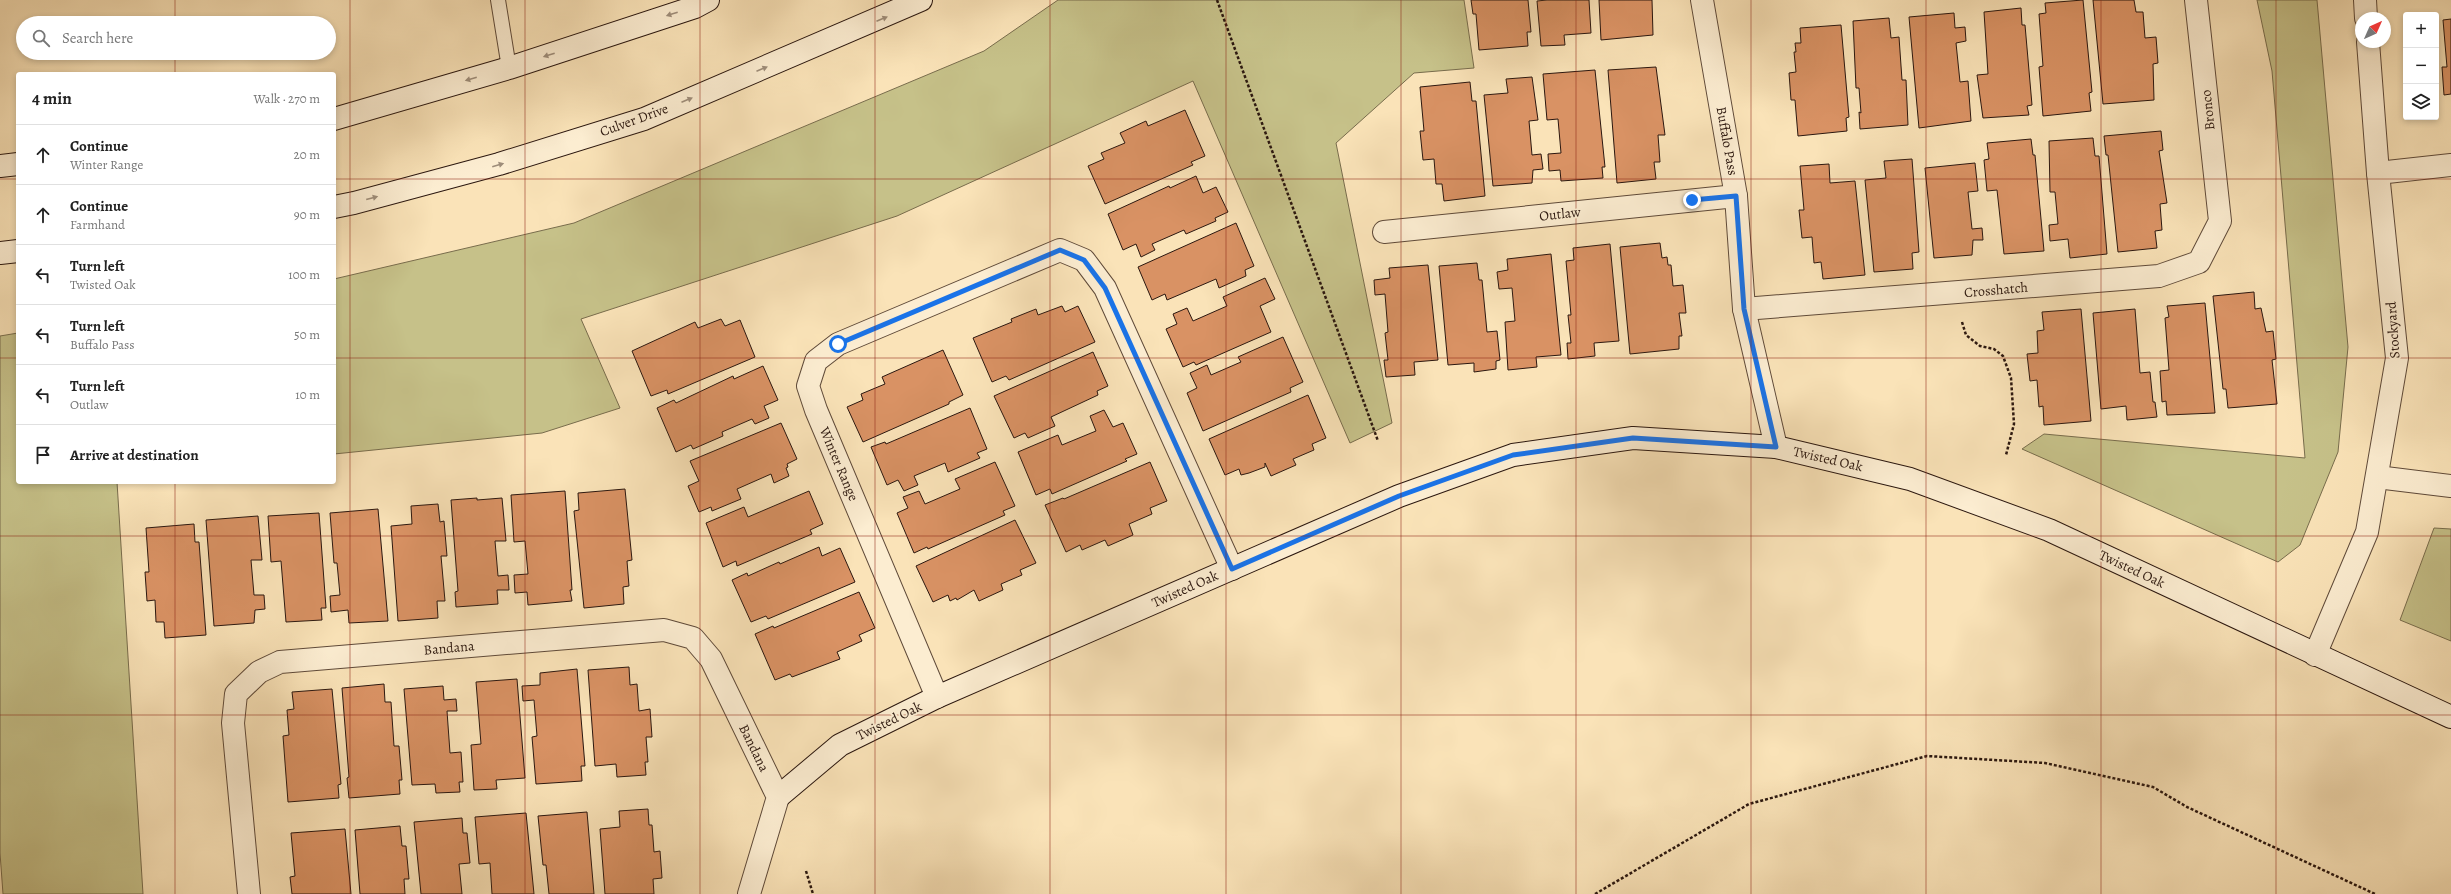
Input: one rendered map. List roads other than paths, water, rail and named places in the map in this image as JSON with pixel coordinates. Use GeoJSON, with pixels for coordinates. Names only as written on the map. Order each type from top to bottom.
{"type":"FeatureCollection","features":[{"type":"Feature","properties":{"kind":"street"},"geometry":{"type":"LineString","coordinates":[[336,118],[509,68],[695,7],[708,0]]}},
{"type":"Feature","properties":{"kind":"street","name":"Culver Drive"},"geometry":{"type":"LineString","coordinates":[[336,206],[354,203],[499,164],[644,119],[921,0]]}},
{"type":"Feature","properties":{"kind":"street","name":"Bronco"},"geometry":{"type":"LineString","coordinates":[[2196,0],[2220,221]]}},
{"type":"Feature","properties":{"kind":"street"},"geometry":{"type":"LineString","coordinates":[[2365,0],[2366,12]]}},
{"type":"Feature","properties":{"kind":"street","name":"Buffalo Pass"},"geometry":{"type":"LineString","coordinates":[[1708,1],[1736,196],[1744,309],[1776,447]]}},
{"type":"Feature","properties":{"kind":"street","name":"Stockyard"},"geometry":{"type":"LineString","coordinates":[[2315,655],[2366,532],[2397,358],[2378,173],[2368,48]]}},
{"type":"Feature","properties":{"kind":"street"},"geometry":{"type":"LineString","coordinates":[[0,166],[16,164]]}},
{"type":"Feature","properties":{"kind":"street"},"geometry":{"type":"LineString","coordinates":[[2378,173],[2451,165]]}},
{"type":"Feature","properties":{"kind":"street","name":"Outlaw"},"geometry":{"type":"LineString","coordinates":[[1384,232],[1736,196]]}},
{"type":"Feature","properties":{"kind":"street","name":"Crosshatch"},"geometry":{"type":"LineString","coordinates":[[1744,309],[2159,276],[2199,262],[2220,221]]}},
{"type":"Feature","properties":{"kind":"street","name":"Winter Range"},"geometry":{"type":"LineString","coordinates":[[937,698],[816,410],[808,386],[816,361],[838,344],[1060,250],[1084,260],[1105,288],[1232,569]]}},
{"type":"Feature","properties":{"kind":"street"},"geometry":{"type":"LineString","coordinates":[[0,253],[16,252]]}},
{"type":"Feature","properties":{"kind":"street","name":"Twisted Oak"},"geometry":{"type":"LineString","coordinates":[[778,797],[840,745],[937,698],[1399,496],[1513,455],[1633,438],[1776,447],[1910,479],[2049,530],[2451,717]]}},
{"type":"Feature","properties":{"kind":"street"},"geometry":{"type":"LineString","coordinates":[[2377,477],[2451,486]]}},
{"type":"Feature","properties":{"kind":"street","name":"Bandana"},"geometry":{"type":"LineString","coordinates":[[249,894],[233,723],[236,694],[259,672],[280,662],[664,630],[693,638],[711,659],[778,797]]}},
{"type":"Feature","properties":{"kind":"street"},"geometry":{"type":"LineString","coordinates":[[749,894],[778,797]]}},
{"type":"Feature","properties":{"kind":"lane"},"geometry":{"type":"LineString","coordinates":[[498,0],[509,68]]}}]}
